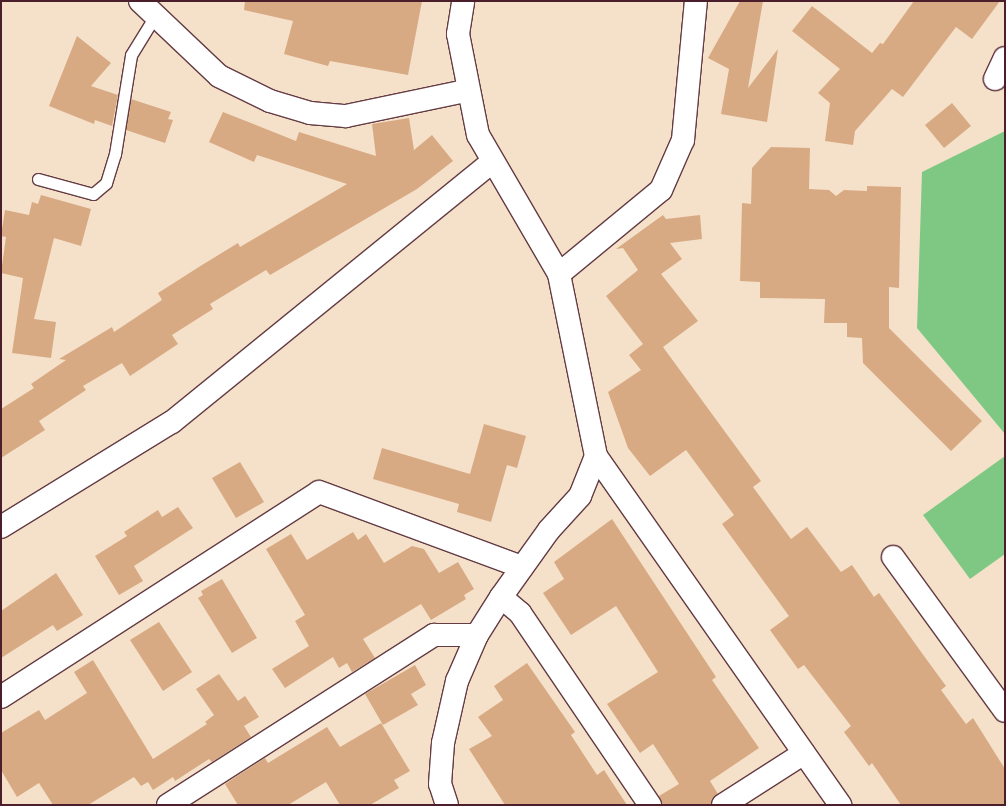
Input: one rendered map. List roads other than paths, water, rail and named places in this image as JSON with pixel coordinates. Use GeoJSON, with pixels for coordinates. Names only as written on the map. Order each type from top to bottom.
{"type":"FeatureCollection","features":[{"type":"Feature","properties":{"kind":"street"},"geometry":{"type":"LineString","coordinates":[[463,1],[458,34],[466,92],[478,135],[492,162],[559,274],[596,456],[840,805]]}},
{"type":"Feature","properties":{"kind":"street"},"geometry":{"type":"LineString","coordinates":[[559,274],[661,190],[683,140],[696,1]]}},
{"type":"Feature","properties":{"kind":"street"},"geometry":{"type":"LineString","coordinates":[[145,5],[219,76],[270,101],[310,113],[346,116],[466,92]]}},
{"type":"Feature","properties":{"kind":"street"},"geometry":{"type":"LineString","coordinates":[[995,79],[1005,58]]}},
{"type":"Feature","properties":{"kind":"street"},"geometry":{"type":"LineString","coordinates":[[1,527],[172,422],[492,162]]}},
{"type":"Feature","properties":{"kind":"street"},"geometry":{"type":"LineString","coordinates":[[447,805],[440,784],[443,743],[457,681],[478,635],[501,597],[522,567],[580,496],[596,456]]}},
{"type":"Feature","properties":{"kind":"street"},"geometry":{"type":"LineString","coordinates":[[1,697],[319,492],[522,567]]}},
{"type":"Feature","properties":{"kind":"street"},"geometry":{"type":"LineString","coordinates":[[893,557],[1005,711]]}},
{"type":"Feature","properties":{"kind":"street"},"geometry":{"type":"LineString","coordinates":[[501,597],[520,613],[650,805]]}},
{"type":"Feature","properties":{"kind":"street"},"geometry":{"type":"LineString","coordinates":[[168,805],[434,635],[478,635]]}},
{"type":"Feature","properties":{"kind":"street"},"geometry":{"type":"LineString","coordinates":[[723,805],[804,754]]}},
{"type":"Feature","properties":{"kind":"lane"},"geometry":{"type":"LineString","coordinates":[[38,179],[93,194],[106,182],[114,154],[131,55],[145,5]]}}]}
